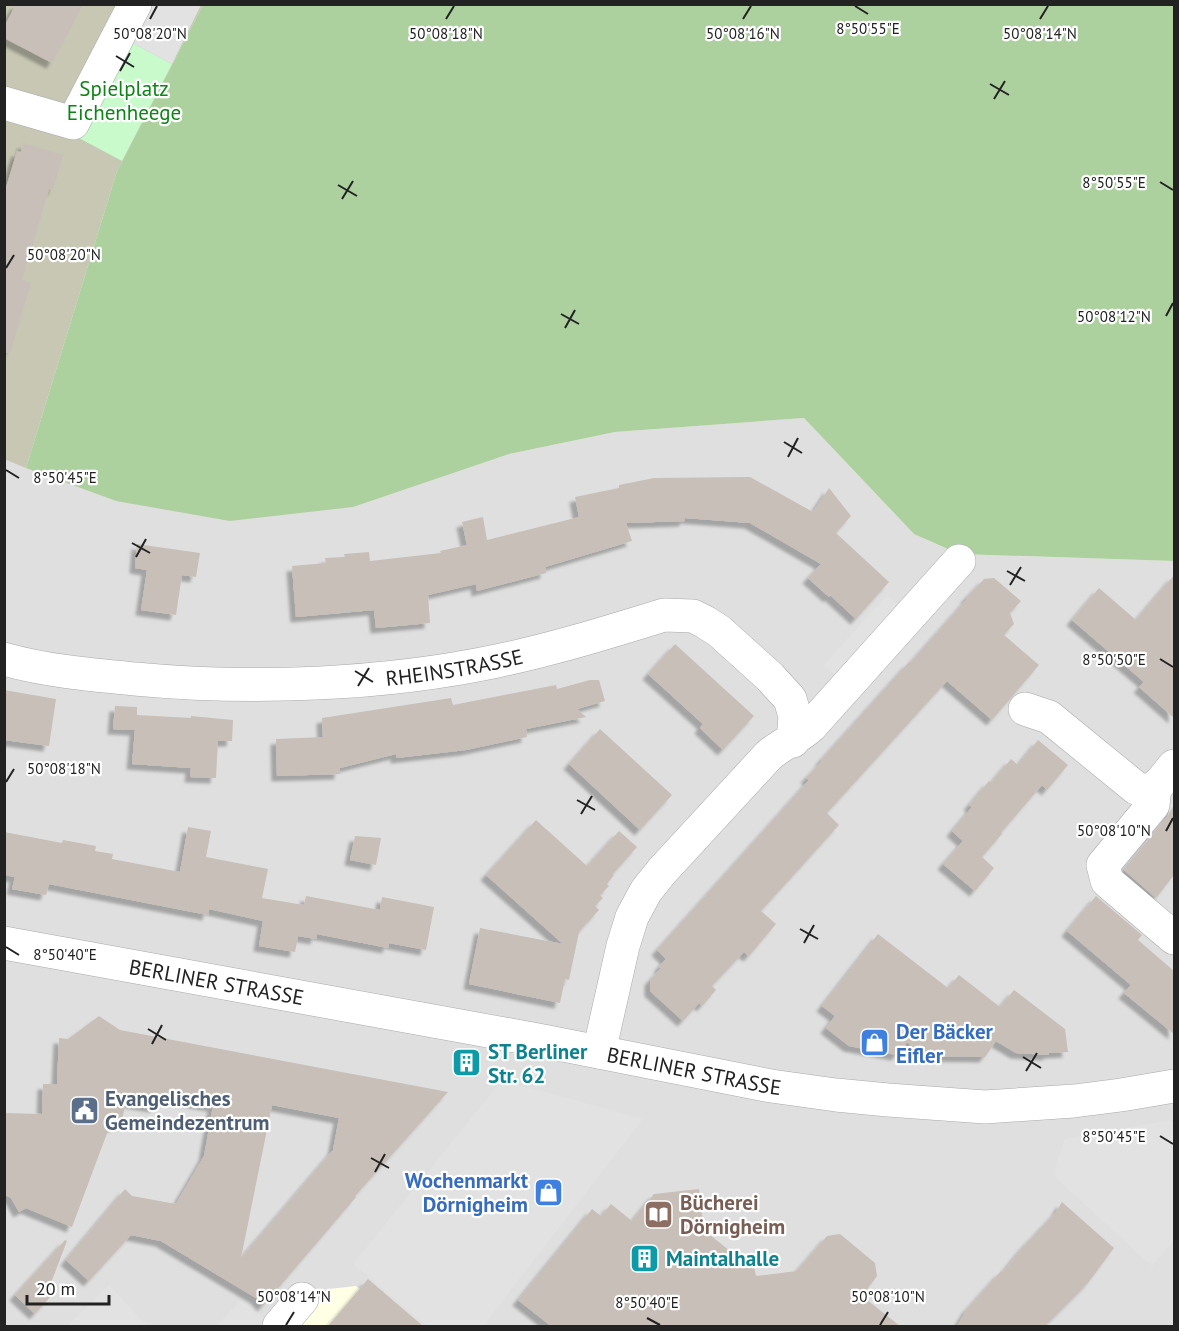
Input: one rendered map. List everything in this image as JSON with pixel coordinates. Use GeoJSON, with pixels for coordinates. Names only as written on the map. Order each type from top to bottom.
{"type":"FeatureCollection","features":[{"type":"Feature","properties":{"kind":"street"},"geometry":{"type":"LineString","coordinates":[[4,103],[73,123],[135,4]]}},
{"type":"Feature","properties":{"kind":"street"},"geometry":{"type":"LineString","coordinates":[[599,1052],[623,946],[633,917],[646,891],[769,755],[778,747],[801,736],[812,726],[959,561]]}},
{"type":"Feature","properties":{"kind":"street","name":"RHEINSTRASSE"},"geometry":{"type":"LineString","coordinates":[[4,660],[92,675],[166,682],[307,684],[426,674],[497,661],[571,643],[664,615],[680,614],[693,616],[719,631],[770,677],[790,699],[795,716],[793,741]]}},
{"type":"Feature","properties":{"kind":"street"},"geometry":{"type":"LineString","coordinates":[[1025,709],[1049,717],[1136,788],[1149,791],[1165,776]]}},
{"type":"Feature","properties":{"kind":"street"},"geometry":{"type":"LineString","coordinates":[[1165,776],[1153,805],[1103,865],[1107,881],[1174,938]]}},
{"type":"Feature","properties":{"kind":"street","name":"BERLINER STRASSE"},"geometry":{"type":"LineString","coordinates":[[4,943],[599,1052],[771,1086],[846,1096],[985,1107],[1045,1104],[1174,1086]]}},
{"type":"Feature","properties":{"kind":"street"},"geometry":{"type":"LineString","coordinates":[[279,1326],[302,1299]]}},
{"type":"Feature","properties":{"kind":"shaded area"},"geometry":{"type":"Polygon","coordinates":[[[4,5],[203,5],[117,171],[26,468],[4,459],[4,5]]]}},
{"type":"Feature","properties":{"kind":"shaded area"},"geometry":{"type":"Polygon","coordinates":[[[145,5],[201,5],[172,64],[127,40],[145,5]]]}},
{"type":"Feature","properties":{"kind":"shaded area"},"geometry":{"type":"Polygon","coordinates":[[[804,418],[914,534],[958,554],[1174,561],[1174,1326],[5,1326],[4,459],[116,501],[509,454],[615,432],[804,418]]]}},
{"type":"Feature","properties":{"kind":"shaded area"},"geometry":{"type":"Polygon","coordinates":[[[887,595],[910,616],[848,686],[824,665],[887,595]]]}},
{"type":"Feature","properties":{"kind":"shaded area"},"geometry":{"type":"Polygon","coordinates":[[[502,1080],[643,1119],[483,1326],[427,1326],[353,1264],[502,1080]]]}},
{"type":"Feature","properties":{"kind":"shaded area"},"geometry":{"type":"Polygon","coordinates":[[[1170,1120],[1174,1123],[1174,1240],[1152,1266],[1053,1175],[1065,1139],[1170,1120]]]}},
{"type":"Feature","properties":{"kind":"shaded area"},"geometry":{"type":"Polygon","coordinates":[[[109,1285],[147,1326],[67,1326],[109,1285]]]}},
{"type":"Feature","properties":{"kind":"shaded area"},"geometry":{"type":"Polygon","coordinates":[[[356,1286],[406,1326],[295,1326],[329,1289],[356,1286]]]}},
{"type":"Feature","properties":{"kind":"shaded area"},"geometry":{"type":"Polygon","coordinates":[[[241,1300],[268,1322],[264,1326],[216,1326],[241,1300]]]}},
{"type":"Feature","properties":{"kind":"green space"},"geometry":{"type":"Polygon","coordinates":[[[203,5],[1174,5],[1174,561],[959,554],[914,534],[804,418],[615,432],[509,454],[353,507],[230,521],[116,501],[26,468],[117,171],[203,5]]]}},
{"type":"Feature","properties":{"kind":"green space","name":"Spielplatz Eichenheege"},"geometry":{"type":"Polygon","coordinates":[[[127,40],[172,64],[122,161],[77,137],[127,40]]]}},
{"type":"Feature","properties":{"kind":"building"},"geometry":{"type":"Polygon","coordinates":[[[16,4],[83,4],[52,63],[4,38],[4,27],[16,4]]]}},
{"type":"Feature","properties":{"kind":"building"},"geometry":{"type":"Polygon","coordinates":[[[23,143],[63,155],[53,190],[49,189],[22,280],[31,283],[10,353],[4,352],[4,194],[17,151],[21,152],[23,143]]]}},
{"type":"Feature","properties":{"kind":"building"},"geometry":{"type":"Polygon","coordinates":[[[750,477],[813,512],[829,488],[851,516],[836,533],[889,582],[856,619],[808,578],[821,564],[750,523],[685,518],[685,521],[626,523],[632,541],[545,567],[546,573],[477,591],[476,584],[428,595],[430,623],[376,628],[374,610],[296,617],[292,566],[326,563],[325,558],[345,557],[344,554],[369,552],[370,561],[441,553],[440,551],[467,545],[462,522],[483,517],[487,540],[579,517],[575,497],[654,478],[750,477]]]}},
{"type":"Feature","properties":{"kind":"building"},"geometry":{"type":"Polygon","coordinates":[[[137,544],[200,553],[196,577],[182,575],[176,615],[141,610],[147,570],[135,568],[137,544]]]}},
{"type":"Feature","properties":{"kind":"building"},"geometry":{"type":"Polygon","coordinates":[[[1174,575],[1174,718],[1139,687],[1144,682],[1072,620],[1099,588],[1136,620],[1174,575]]]}},
{"type":"Feature","properties":{"kind":"building"},"geometry":{"type":"Polygon","coordinates":[[[994,578],[1021,601],[1010,613],[1014,624],[1004,635],[1039,665],[992,720],[947,681],[827,813],[839,825],[761,911],[776,924],[749,956],[744,952],[712,986],[716,990],[702,1006],[699,1003],[683,1021],[650,991],[650,980],[666,959],[657,950],[809,780],[806,778],[821,760],[966,598],[984,579],[994,578]]]}},
{"type":"Feature","properties":{"kind":"building"},"geometry":{"type":"Polygon","coordinates":[[[675,644],[754,716],[723,750],[700,728],[703,724],[648,674],[675,644]]]}},
{"type":"Feature","properties":{"kind":"building"},"geometry":{"type":"Polygon","coordinates":[[[590,680],[599,680],[605,701],[577,709],[586,717],[526,729],[527,737],[466,750],[396,758],[396,754],[340,768],[340,774],[277,776],[276,739],[323,737],[322,718],[451,698],[453,705],[556,685],[557,689],[590,680]]]}},
{"type":"Feature","properties":{"kind":"building"},"geometry":{"type":"Polygon","coordinates":[[[4,690],[56,699],[49,746],[4,740],[4,690]]]}},
{"type":"Feature","properties":{"kind":"building"},"geometry":{"type":"Polygon","coordinates":[[[115,706],[137,707],[137,715],[191,718],[191,716],[233,720],[232,741],[218,741],[216,778],[190,777],[191,768],[132,764],[135,730],[113,729],[115,706]]]}},
{"type":"Feature","properties":{"kind":"building"},"geometry":{"type":"Polygon","coordinates":[[[600,729],[672,795],[640,830],[569,764],[600,729]]]}},
{"type":"Feature","properties":{"kind":"building"},"geometry":{"type":"Polygon","coordinates":[[[1038,740],[1068,765],[1047,790],[1042,785],[982,857],[994,868],[975,891],[943,864],[963,841],[952,831],[972,807],[969,805],[989,781],[991,783],[1011,759],[1018,765],[1038,740]]]}},
{"type":"Feature","properties":{"kind":"building"},"geometry":{"type":"Polygon","coordinates":[[[1174,805],[1174,875],[1156,898],[1124,870],[1174,805]]]}},
{"type":"Feature","properties":{"kind":"building"},"geometry":{"type":"Polygon","coordinates":[[[536,820],[587,866],[619,831],[637,847],[613,874],[607,884],[609,886],[600,895],[603,898],[595,906],[599,910],[579,932],[569,980],[565,979],[560,1003],[469,984],[480,928],[563,944],[486,875],[536,820]]]}},
{"type":"Feature","properties":{"kind":"building"},"geometry":{"type":"Polygon","coordinates":[[[188,827],[211,831],[206,857],[268,869],[262,898],[304,905],[306,896],[380,910],[382,897],[434,907],[426,950],[389,943],[388,948],[317,934],[316,939],[298,936],[295,952],[259,946],[263,921],[209,909],[208,915],[49,884],[46,895],[12,889],[15,877],[4,875],[4,832],[62,843],[63,840],[96,846],[95,851],[113,854],[112,859],[180,872],[188,827]]]}},
{"type":"Feature","properties":{"kind":"building"},"geometry":{"type":"Polygon","coordinates":[[[355,836],[381,838],[376,865],[350,860],[355,836]]]}},
{"type":"Feature","properties":{"kind":"building"},"geometry":{"type":"Polygon","coordinates":[[[1096,896],[1142,935],[1138,940],[1174,971],[1174,1034],[1124,993],[1131,985],[1067,931],[1096,896]]]}},
{"type":"Feature","properties":{"kind":"building"},"geometry":{"type":"Polygon","coordinates":[[[878,934],[948,988],[959,975],[1000,1007],[1014,990],[1065,1029],[1068,1052],[1049,1053],[1048,1055],[1016,1053],[996,1041],[985,1057],[924,1056],[907,1042],[897,1055],[849,1046],[826,1028],[835,1016],[822,1006],[878,934]]]}},
{"type":"Feature","properties":{"kind":"building"},"geometry":{"type":"Polygon","coordinates":[[[99,1016],[120,1030],[448,1092],[355,1196],[263,1306],[256,1298],[161,1241],[131,1235],[89,1281],[66,1260],[125,1189],[132,1196],[176,1204],[204,1156],[213,1106],[167,1098],[167,1101],[162,1101],[155,1107],[126,1102],[121,1124],[109,1128],[72,1227],[26,1208],[19,1212],[11,1198],[4,1194],[4,1113],[42,1114],[43,1084],[57,1084],[59,1038],[68,1039],[99,1016]],[[272,1105],[241,1258],[333,1150],[339,1118],[272,1105]]]}},
{"type":"Feature","properties":{"kind":"building","name":"Maintalhalle"},"geometry":{"type":"Polygon","coordinates":[[[699,1189],[704,1230],[736,1256],[737,1261],[746,1259],[747,1267],[754,1266],[756,1276],[797,1271],[827,1236],[840,1234],[875,1263],[877,1276],[862,1296],[900,1326],[551,1326],[518,1300],[592,1209],[601,1216],[611,1204],[632,1221],[654,1194],[699,1189]]]}},
{"type":"Feature","properties":{"kind":"building"},"geometry":{"type":"Polygon","coordinates":[[[1062,1202],[1114,1248],[1088,1283],[1045,1326],[957,1326],[967,1309],[1001,1271],[1003,1272],[1056,1212],[1062,1202]]]}},
{"type":"Feature","properties":{"kind":"building"},"geometry":{"type":"Polygon","coordinates":[[[65,1240],[67,1241],[47,1293],[51,1296],[35,1314],[15,1295],[65,1240]]]}},
{"type":"Feature","properties":{"kind":"building"},"geometry":{"type":"Polygon","coordinates":[[[368,1279],[423,1326],[328,1326],[368,1279]]]}},
{"type":"Feature","properties":{"kind":"place","name":"Der Bäcker Eifler"},"geometry":{"type":"Point","coordinates":[875,1043]}},
{"type":"Feature","properties":{"kind":"place","name":"ST Berliner Str. 62"},"geometry":{"type":"Point","coordinates":[467,1063]}},
{"type":"Feature","properties":{"kind":"place","name":"Evangelisches Gemeindezentrum"},"geometry":{"type":"Point","coordinates":[84,1110]}},
{"type":"Feature","properties":{"kind":"place","name":"Wochenmarkt Dörnigheim"},"geometry":{"type":"Point","coordinates":[549,1192]}},
{"type":"Feature","properties":{"kind":"place","name":"Bücherei Dörnigheim"},"geometry":{"type":"Point","coordinates":[659,1214]}},
{"type":"Feature","properties":{"kind":"place","name":"Maintalhalle"},"geometry":{"type":"Point","coordinates":[645,1258]}}]}
